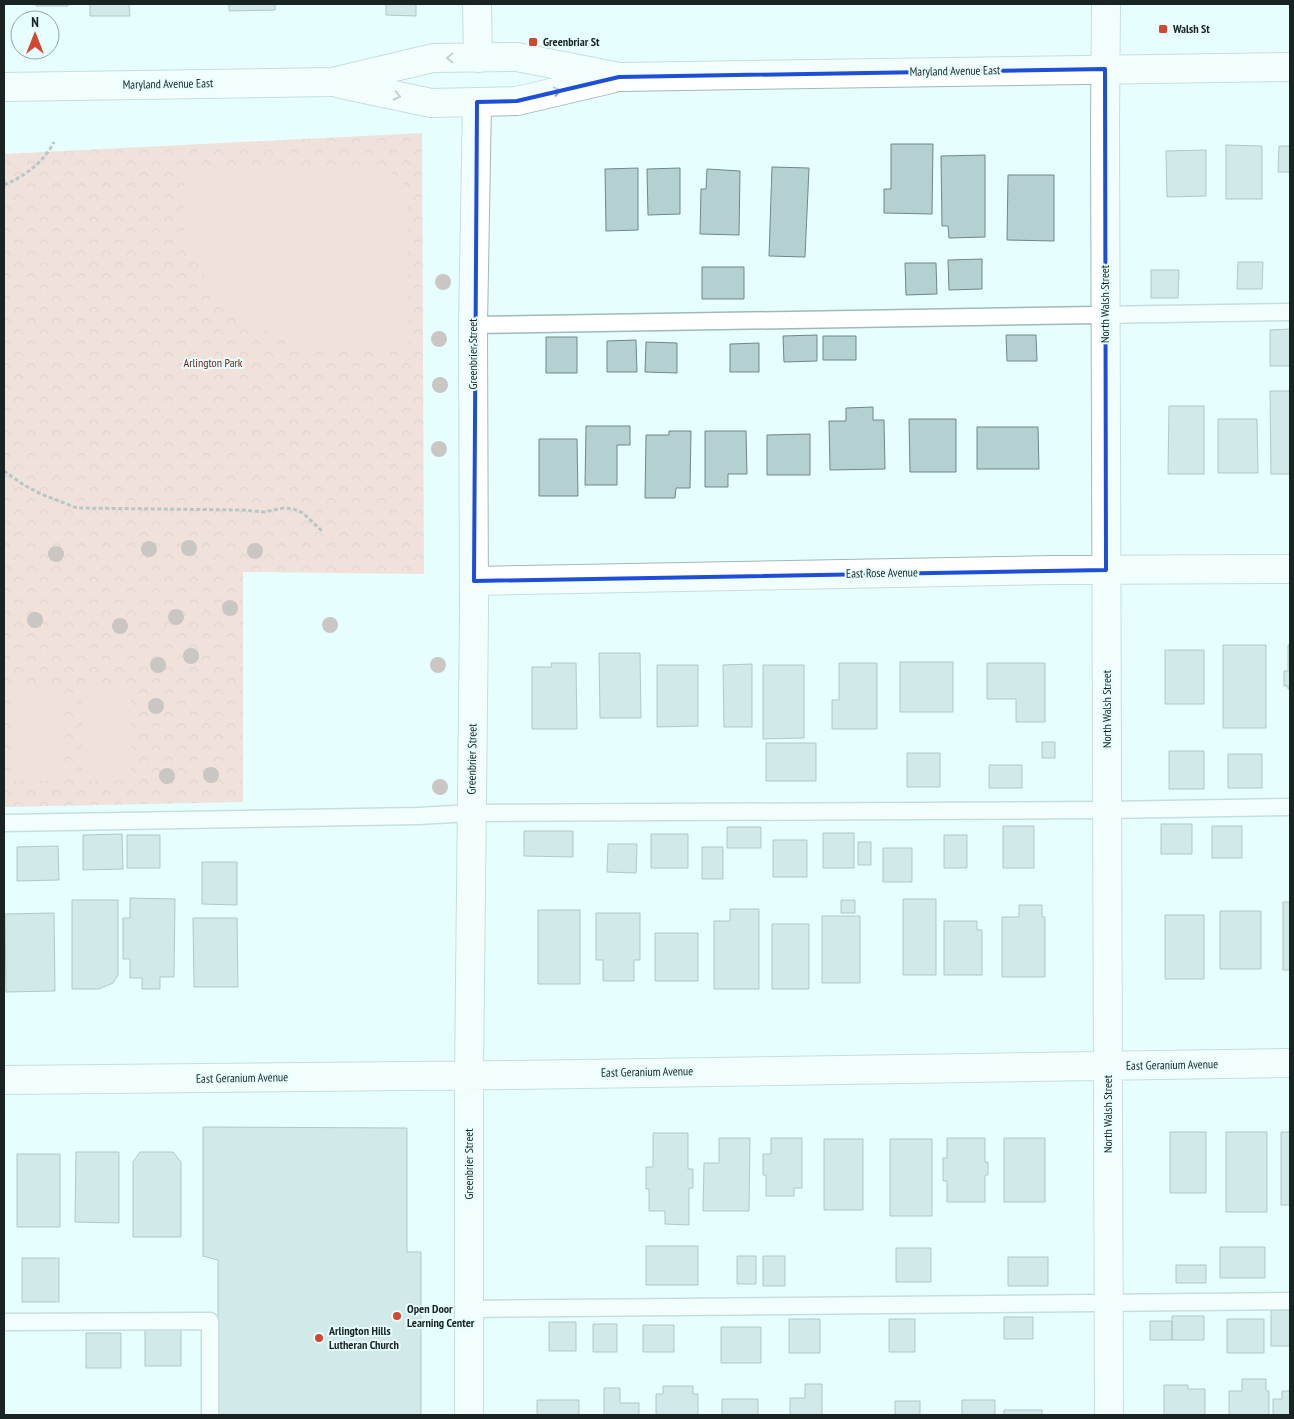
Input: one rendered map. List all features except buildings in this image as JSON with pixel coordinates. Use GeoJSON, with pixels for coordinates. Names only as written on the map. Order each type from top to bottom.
{"type":"FeatureCollection","features":[{"type":"Feature","properties":{"kind":"street"},"geometry":{"type":"LineString","coordinates":[[477,4],[478,58]]}},
{"type":"Feature","properties":{"kind":"street","name":"North Walsh Street"},"geometry":{"type":"LineString","coordinates":[[1106,4],[1105,316],[1109,1415]]}},
{"type":"Feature","properties":{"kind":"street","name":"Maryland Avenue East"},"geometry":{"type":"LineString","coordinates":[[4,87],[332,82],[432,58],[517,57],[619,77],[1290,66]]}},
{"type":"Feature","properties":{"kind":"street","name":"Maryland Avenue East"},"geometry":{"type":"LineString","coordinates":[[332,82],[431,103],[517,101],[619,77]]}},
{"type":"Feature","properties":{"kind":"street","name":"Greenbrier Street"},"geometry":{"type":"LineString","coordinates":[[469,1415],[469,1075],[474,581],[473,325],[477,102]]}},
{"type":"Feature","properties":{"kind":"street","name":"East Rose Avenue"},"geometry":{"type":"LineString","coordinates":[[474,581],[1106,570],[1290,569]]}},
{"type":"Feature","properties":{"kind":"street","name":"East Geranium Avenue"},"geometry":{"type":"LineString","coordinates":[[4,1080],[1290,1063]]}},
{"type":"Feature","properties":{"kind":"lane"},"geometry":{"type":"LineString","coordinates":[[473,325],[1290,312]]}},
{"type":"Feature","properties":{"kind":"lane"},"geometry":{"type":"LineString","coordinates":[[4,823],[418,816],[472,813],[1290,808]]}},
{"type":"Feature","properties":{"kind":"lane"},"geometry":{"type":"LineString","coordinates":[[469,1309],[1290,1301]]}},
{"type":"Feature","properties":{"kind":"lane"},"geometry":{"type":"LineString","coordinates":[[4,1322],[210,1321],[210,1415]]}},
{"type":"Feature","properties":{"kind":"path"},"geometry":{"type":"LineString","coordinates":[[4,185],[29,172],[47,154],[54,142]]}},
{"type":"Feature","properties":{"kind":"path"},"geometry":{"type":"LineString","coordinates":[[4,471],[40,494],[77,508],[242,510],[264,512],[284,508],[294,509],[303,513],[322,531]]}},
{"type":"Feature","properties":{"kind":"highlighted area"},"geometry":{"type":"Polygon","coordinates":[[[1105,69],[1106,570],[474,581],[477,102],[517,101],[619,77],[1105,69]]]}},
{"type":"Feature","properties":{"kind":"green space","name":"Arlington Park"},"geometry":{"type":"Polygon","coordinates":[[[422,133],[424,574],[243,572],[243,802],[4,807],[4,154],[422,133]]]}},
{"type":"Feature","properties":{"kind":"green space"},"geometry":{"type":"Polygon","coordinates":[[[382,165],[407,186],[409,346],[302,350],[221,304],[184,236],[184,167],[382,165]]]}},
{"type":"Feature","properties":{"kind":"green space"},"geometry":{"type":"Polygon","coordinates":[[[131,684],[131,780],[82,781],[82,685],[131,684]]]}},
{"type":"Feature","properties":{"kind":"green space"},"geometry":{"type":"Polygon","coordinates":[[[12,685],[61,685],[61,781],[12,781],[12,685]]]}},
{"type":"Feature","properties":{"kind":"place","name":"Walsh St"},"geometry":{"type":"Point","coordinates":[1163,29]}},
{"type":"Feature","properties":{"kind":"place","name":"Greenbriar St"},"geometry":{"type":"Point","coordinates":[533,42]}},
{"type":"Feature","properties":{"kind":"place","name":"Open Door Learning Center"},"geometry":{"type":"Point","coordinates":[397,1316]}},
{"type":"Feature","properties":{"kind":"place","name":"Arlington Hills Lutheran Church"},"geometry":{"type":"Point","coordinates":[319,1338]}}]}
